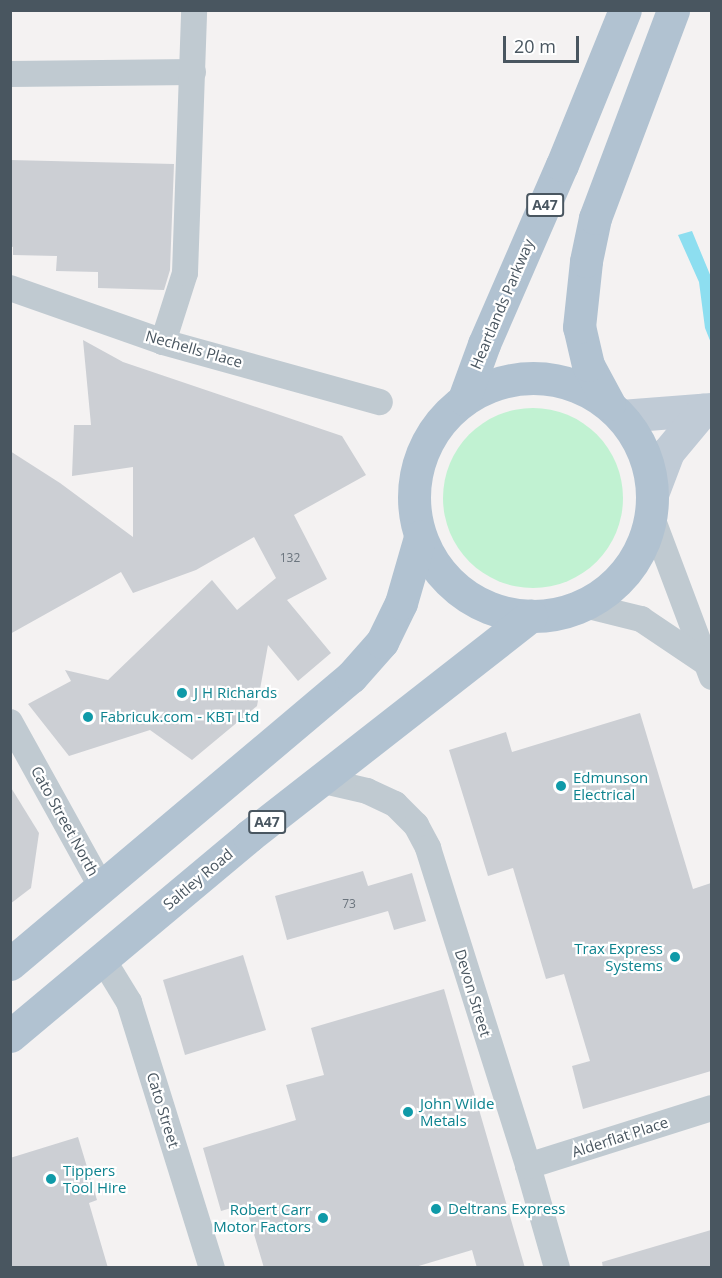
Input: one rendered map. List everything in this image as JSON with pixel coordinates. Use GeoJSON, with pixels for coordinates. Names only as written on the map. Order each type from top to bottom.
{"type":"FeatureCollection","features":[{"type":"Feature","properties":{"kind":"main road","name":"Heartlands Parkway"},"geometry":{"type":"LineString","coordinates":[[464,399],[483,344],[562,165],[625,10]]}},
{"type":"Feature","properties":{"kind":"main road"},"geometry":{"type":"LineString","coordinates":[[652,504],[648,465],[638,439],[615,410],[588,365],[579,327],[586,261],[595,218],[673,10]]}},
{"type":"Feature","properties":{"kind":"main road"},"geometry":{"type":"LineString","coordinates":[[537,377],[576,385],[615,410],[707,410],[668,452],[639,552],[616,582],[584,604],[558,614],[531,616],[495,610],[463,594],[437,569],[420,537],[413,500],[418,461],[436,426],[464,399],[499,382],[537,377]]}},
{"type":"Feature","properties":{"kind":"main road"},"geometry":{"type":"LineString","coordinates":[[10,964],[351,677],[382,642],[401,603],[420,537]]}},
{"type":"Feature","properties":{"kind":"main road","name":"Saltley Road"},"geometry":{"type":"LineString","coordinates":[[10,1036],[320,780],[531,616]]}},
{"type":"Feature","properties":{"kind":"street"},"geometry":{"type":"LineString","coordinates":[[164,342],[185,273],[194,10]]}},
{"type":"Feature","properties":{"kind":"street"},"geometry":{"type":"LineString","coordinates":[[10,74],[193,72]]}},
{"type":"Feature","properties":{"kind":"street","name":"Nechells Place"},"geometry":{"type":"LineString","coordinates":[[10,288],[164,342],[380,402]]}},
{"type":"Feature","properties":{"kind":"street"},"geometry":{"type":"LineString","coordinates":[[652,504],[708,670]]}},
{"type":"Feature","properties":{"kind":"street"},"geometry":{"type":"LineString","coordinates":[[584,604],[641,619],[708,670]]}},
{"type":"Feature","properties":{"kind":"street","name":"Cato Street North"},"geometry":{"type":"LineString","coordinates":[[10,722],[102,888]]}},
{"type":"Feature","properties":{"kind":"street","name":"Devon Street"},"geometry":{"type":"LineString","coordinates":[[320,780],[367,791],[395,804],[416,825],[428,848],[528,1166],[557,1268]]}},
{"type":"Feature","properties":{"kind":"street","name":"Cato Street"},"geometry":{"type":"LineString","coordinates":[[102,958],[129,1002],[212,1268]]}},
{"type":"Feature","properties":{"kind":"street","name":"Alderflat Place"},"geometry":{"type":"LineString","coordinates":[[528,1166],[711,1108]]}},
{"type":"Feature","properties":{"kind":"green space"},"geometry":{"type":"Polygon","coordinates":[[[533,408],[567,415],[583,423],[597,434],[608,448],[616,464],[623,498],[616,532],[608,548],[597,562],[583,573],[567,581],[533,588],[499,581],[483,573],[469,562],[458,548],[450,532],[443,498],[450,464],[458,448],[469,434],[483,423],[499,415],[533,408]]]}},
{"type":"Feature","properties":{"kind":"water"},"geometry":{"type":"Polygon","coordinates":[[[692,231],[711,277],[711,343],[705,328],[699,282],[678,235],[692,231]]]}},
{"type":"Feature","properties":{"kind":"building"},"geometry":{"type":"Polygon","coordinates":[[[10,160],[174,164],[170,270],[164,290],[98,288],[98,272],[56,271],[57,256],[13,255],[13,247],[10,246],[10,160]]]}},
{"type":"Feature","properties":{"kind":"building"},"geometry":{"type":"Polygon","coordinates":[[[83,340],[123,362],[342,436],[366,475],[294,515],[327,579],[287,600],[331,653],[298,681],[268,645],[257,706],[192,760],[150,730],[69,756],[28,704],[71,681],[65,670],[108,680],[212,580],[237,610],[276,578],[254,537],[196,570],[133,593],[121,572],[10,634],[10,451],[60,483],[133,537],[133,467],[72,476],[74,425],[91,425],[83,340]]]}},
{"type":"Feature","properties":{"kind":"building"},"geometry":{"type":"Polygon","coordinates":[[[640,713],[693,889],[711,883],[711,1071],[583,1109],[572,1066],[590,1061],[564,974],[546,979],[513,868],[488,876],[449,750],[506,732],[512,752],[640,713]]]}},
{"type":"Feature","properties":{"kind":"building"},"geometry":{"type":"Polygon","coordinates":[[[10,786],[39,833],[31,888],[10,904],[10,786]]]}},
{"type":"Feature","properties":{"kind":"building"},"geometry":{"type":"Polygon","coordinates":[[[363,871],[368,886],[412,873],[426,921],[394,930],[388,911],[287,940],[275,896],[363,871]]]}},
{"type":"Feature","properties":{"kind":"building"},"geometry":{"type":"Polygon","coordinates":[[[243,955],[266,1030],[185,1055],[163,980],[243,955]]]}},
{"type":"Feature","properties":{"kind":"building"},"geometry":{"type":"Polygon","coordinates":[[[444,989],[525,1268],[477,1268],[472,1250],[412,1268],[264,1268],[245,1204],[221,1211],[203,1148],[296,1120],[286,1085],[324,1075],[311,1028],[444,989]]]}},
{"type":"Feature","properties":{"kind":"building"},"geometry":{"type":"Polygon","coordinates":[[[78,1137],[97,1200],[89,1203],[108,1268],[10,1268],[10,1158],[78,1137]]]}},
{"type":"Feature","properties":{"kind":"building"},"geometry":{"type":"Polygon","coordinates":[[[711,1230],[711,1268],[603,1268],[602,1262],[711,1230]]]}},
{"type":"Feature","properties":{"kind":"place","name":"J H Richards"},"geometry":{"type":"Point","coordinates":[182,693]}},
{"type":"Feature","properties":{"kind":"place","name":"Fabricuk.com - KBT Ltd"},"geometry":{"type":"Point","coordinates":[88,717]}},
{"type":"Feature","properties":{"kind":"place","name":"Edmunson Electrical"},"geometry":{"type":"Point","coordinates":[561,786]}},
{"type":"Feature","properties":{"kind":"place","name":"Trax Express Systems"},"geometry":{"type":"Point","coordinates":[675,957]}},
{"type":"Feature","properties":{"kind":"place","name":"John Wilde Metals"},"geometry":{"type":"Point","coordinates":[408,1112]}},
{"type":"Feature","properties":{"kind":"place","name":"Tippers Tool Hire"},"geometry":{"type":"Point","coordinates":[51,1179]}},
{"type":"Feature","properties":{"kind":"place","name":"Deltrans Express"},"geometry":{"type":"Point","coordinates":[436,1209]}},
{"type":"Feature","properties":{"kind":"place","name":"Robert Carr Motor Factors"},"geometry":{"type":"Point","coordinates":[323,1218]}}]}
